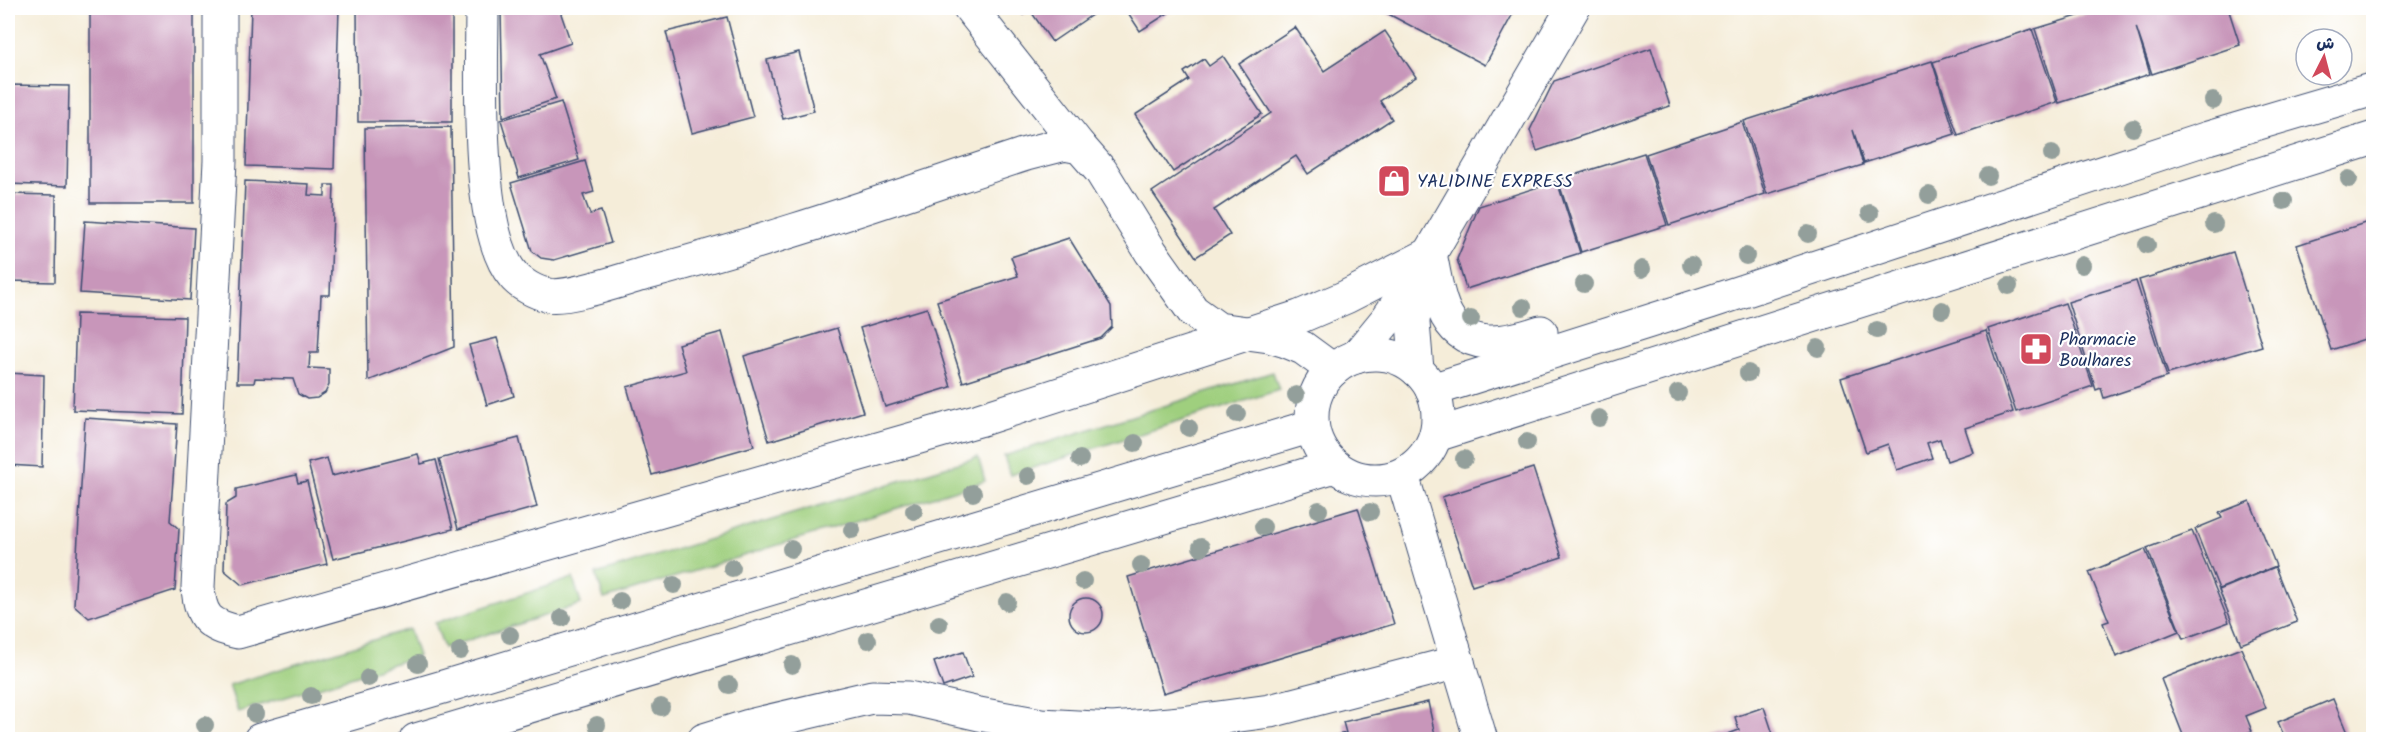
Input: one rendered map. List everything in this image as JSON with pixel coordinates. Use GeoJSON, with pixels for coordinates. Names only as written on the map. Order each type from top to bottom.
{"type":"FeatureCollection","features":[{"type":"Feature","properties":{"kind":"main road"},"geometry":{"type":"LineString","coordinates":[[220,8],[220,161],[198,586],[199,604],[206,618],[224,628],[238,632],[945,430],[1299,317],[1424,265]]}},
{"type":"Feature","properties":{"kind":"main road"},"geometry":{"type":"LineString","coordinates":[[482,8],[481,115],[487,194],[492,224],[498,248],[512,275],[527,286],[548,296],[591,289],[760,242],[1026,154],[1065,144],[1080,147]]}},
{"type":"Feature","properties":{"kind":"main road"},"geometry":{"type":"LineString","coordinates":[[970,8],[1101,171],[1151,252],[1193,311],[1218,329],[1269,336],[1344,363],[1384,355],[1398,358],[1424,380]]}},
{"type":"Feature","properties":{"kind":"main road"},"geometry":{"type":"LineString","coordinates":[[1424,265],[1413,323],[1424,380],[1437,405],[1436,435],[1423,458],[1401,474],[1384,480],[1367,480],[1350,475],[1335,466],[1316,441],[1312,426],[1312,411],[1316,396],[1323,382],[1388,318],[1424,265],[1573,8]]}},
{"type":"Feature","properties":{"kind":"main road"},"geometry":{"type":"LineString","coordinates":[[1424,380],[1710,303],[2196,142],[2373,89]]}},
{"type":"Feature","properties":{"kind":"main road"},"geometry":{"type":"LineString","coordinates":[[1436,435],[2373,138]]}},
{"type":"Feature","properties":{"kind":"main road"},"geometry":{"type":"LineString","coordinates":[[1424,265],[1449,320],[1460,331],[1487,344],[1512,341],[1626,308],[1654,304],[1710,303]]}},
{"type":"Feature","properties":{"kind":"main road"},"geometry":{"type":"LineString","coordinates":[[260,740],[1312,426]]}},
{"type":"Feature","properties":{"kind":"main road"},"geometry":{"type":"LineString","coordinates":[[416,740],[1335,466]]}},
{"type":"Feature","properties":{"kind":"main road"},"geometry":{"type":"LineString","coordinates":[[1401,474],[1481,740]]}},
{"type":"Feature","properties":{"kind":"main road"},"geometry":{"type":"LineString","coordinates":[[704,740],[749,726],[872,697],[909,698],[1041,725],[1113,729],[1181,723],[1270,711],[1458,662]]}},
{"type":"Feature","properties":{"kind":"green space"},"geometry":{"type":"Polygon","coordinates":[[[1273,372],[1279,390],[1010,475],[1004,456],[1273,372]]]}},
{"type":"Feature","properties":{"kind":"green space"},"geometry":{"type":"Polygon","coordinates":[[[978,457],[985,481],[604,599],[596,574],[978,457]]]}},
{"type":"Feature","properties":{"kind":"green space"},"geometry":{"type":"Polygon","coordinates":[[[573,578],[581,604],[444,648],[435,623],[573,578]]]}},
{"type":"Feature","properties":{"kind":"green space"},"geometry":{"type":"Polygon","coordinates":[[[409,629],[418,656],[238,712],[229,685],[409,629]]]}},
{"type":"Feature","properties":{"kind":"building"},"geometry":{"type":"Polygon","coordinates":[[[90,8],[194,8],[194,203],[90,203],[90,8]]]}},
{"type":"Feature","properties":{"kind":"building"},"geometry":{"type":"Polygon","coordinates":[[[251,8],[339,8],[334,169],[246,166],[251,8]]]}},
{"type":"Feature","properties":{"kind":"building"},"geometry":{"type":"Polygon","coordinates":[[[357,8],[452,8],[452,122],[358,122],[357,8]]]}},
{"type":"Feature","properties":{"kind":"building"},"geometry":{"type":"Polygon","coordinates":[[[559,8],[571,43],[540,54],[556,99],[503,117],[501,9],[559,8]]]}},
{"type":"Feature","properties":{"kind":"building"},"geometry":{"type":"Polygon","coordinates":[[[1018,8],[1102,8],[1052,42],[1030,10],[1023,15],[1018,8]]]}},
{"type":"Feature","properties":{"kind":"building"},"geometry":{"type":"Polygon","coordinates":[[[1125,8],[1176,8],[1140,31],[1125,8]]]}},
{"type":"Feature","properties":{"kind":"building"},"geometry":{"type":"Polygon","coordinates":[[[1377,8],[1516,8],[1485,65],[1377,8]]]}},
{"type":"Feature","properties":{"kind":"building"},"geometry":{"type":"Polygon","coordinates":[[[2104,8],[2228,8],[2240,45],[2152,74],[2136,27],[2150,74],[2059,103],[2035,29],[2104,8]]]}},
{"type":"Feature","properties":{"kind":"building"},"geometry":{"type":"Polygon","coordinates":[[[727,17],[753,117],[692,133],[666,32],[727,17]]]}},
{"type":"Feature","properties":{"kind":"building"},"geometry":{"type":"Polygon","coordinates":[[[1295,27],[1324,71],[1385,31],[1416,77],[1380,101],[1392,119],[1308,174],[1296,156],[1214,210],[1230,235],[1196,257],[1152,192],[1271,113],[1239,64],[1295,27]]]}},
{"type":"Feature","properties":{"kind":"building"},"geometry":{"type":"Polygon","coordinates":[[[2032,29],[2057,102],[1958,135],[1933,62],[2032,29]]]}},
{"type":"Feature","properties":{"kind":"building"},"geometry":{"type":"Polygon","coordinates":[[[1651,48],[1670,106],[1537,151],[1530,130],[1554,81],[1651,48]]]}},
{"type":"Feature","properties":{"kind":"building"},"geometry":{"type":"Polygon","coordinates":[[[799,52],[814,111],[783,119],[767,60],[799,52]]]}},
{"type":"Feature","properties":{"kind":"building"},"geometry":{"type":"Polygon","coordinates":[[[1223,56],[1262,114],[1173,172],[1135,115],[1189,80],[1184,72],[1204,59],[1209,66],[1223,56]]]}},
{"type":"Feature","properties":{"kind":"building"},"geometry":{"type":"Polygon","coordinates":[[[1932,61],[1955,134],[1864,163],[1853,130],[1863,165],[1767,194],[1744,121],[1932,61]]]}},
{"type":"Feature","properties":{"kind":"building"},"geometry":{"type":"Polygon","coordinates":[[[8,85],[69,86],[67,186],[8,184],[8,85]]]}},
{"type":"Feature","properties":{"kind":"building"},"geometry":{"type":"Polygon","coordinates":[[[561,102],[579,160],[519,178],[501,120],[561,102]]]}},
{"type":"Feature","properties":{"kind":"building"},"geometry":{"type":"Polygon","coordinates":[[[1742,122],[1765,194],[1669,225],[1646,154],[1742,122]]]}},
{"type":"Feature","properties":{"kind":"building"},"geometry":{"type":"Polygon","coordinates":[[[451,127],[454,347],[368,381],[365,128],[451,127]]]}},
{"type":"Feature","properties":{"kind":"building"},"geometry":{"type":"Polygon","coordinates":[[[1644,153],[1667,225],[1581,252],[1558,180],[1644,153]]]}},
{"type":"Feature","properties":{"kind":"building"},"geometry":{"type":"Polygon","coordinates":[[[585,161],[594,192],[583,195],[590,214],[601,211],[611,243],[554,260],[541,258],[532,251],[511,183],[585,161]]]}},
{"type":"Feature","properties":{"kind":"building"},"geometry":{"type":"Polygon","coordinates":[[[245,181],[309,184],[308,195],[325,196],[325,185],[334,185],[330,295],[321,295],[318,353],[310,353],[309,368],[329,369],[329,385],[325,393],[317,398],[307,399],[298,394],[293,379],[255,378],[254,383],[237,383],[245,181]]]}},
{"type":"Feature","properties":{"kind":"building"},"geometry":{"type":"Polygon","coordinates":[[[1557,181],[1580,253],[1466,289],[1457,259],[1479,206],[1557,181]]]}},
{"type":"Feature","properties":{"kind":"building"},"geometry":{"type":"Polygon","coordinates":[[[8,194],[56,195],[55,282],[8,281],[8,194]]]}},
{"type":"Feature","properties":{"kind":"building"},"geometry":{"type":"Polygon","coordinates":[[[2374,220],[2374,336],[2331,350],[2297,245],[2374,220]]]}},
{"type":"Feature","properties":{"kind":"building"},"geometry":{"type":"Polygon","coordinates":[[[85,221],[194,228],[190,300],[80,293],[85,221]]]}},
{"type":"Feature","properties":{"kind":"building"},"geometry":{"type":"Polygon","coordinates":[[[1069,238],[1111,306],[1112,327],[1101,338],[963,382],[937,301],[1018,276],[1011,257],[1069,238]]]}},
{"type":"Feature","properties":{"kind":"building"},"geometry":{"type":"Polygon","coordinates":[[[2233,252],[2262,346],[2168,374],[2139,280],[2233,252]]]}},
{"type":"Feature","properties":{"kind":"building"},"geometry":{"type":"Polygon","coordinates":[[[2136,281],[2167,377],[2104,398],[2101,388],[2096,390],[2068,302],[2136,281]]]}},
{"type":"Feature","properties":{"kind":"building"},"geometry":{"type":"Polygon","coordinates":[[[2065,303],[2093,386],[2016,412],[1988,329],[2065,303]]]}},
{"type":"Feature","properties":{"kind":"building"},"geometry":{"type":"Polygon","coordinates":[[[927,308],[951,387],[885,407],[860,328],[927,308]]]}},
{"type":"Feature","properties":{"kind":"building"},"geometry":{"type":"Polygon","coordinates":[[[76,314],[185,317],[182,414],[73,410],[76,314]]]}},
{"type":"Feature","properties":{"kind":"building"},"geometry":{"type":"Polygon","coordinates":[[[837,328],[863,412],[769,441],[744,356],[837,328]]]}},
{"type":"Feature","properties":{"kind":"building"},"geometry":{"type":"Polygon","coordinates":[[[1986,331],[2013,412],[1965,428],[1973,452],[1947,461],[1940,439],[1927,443],[1932,458],[1897,470],[1888,444],[1866,452],[1841,378],[1986,331]]]}},
{"type":"Feature","properties":{"kind":"building"},"geometry":{"type":"Polygon","coordinates":[[[722,332],[754,446],[652,475],[627,387],[686,371],[678,344],[722,332]]]}},
{"type":"Feature","properties":{"kind":"building"},"geometry":{"type":"Polygon","coordinates":[[[497,338],[514,396],[487,405],[469,345],[497,338]]]}},
{"type":"Feature","properties":{"kind":"building"},"geometry":{"type":"Polygon","coordinates":[[[8,373],[44,375],[42,467],[8,465],[8,373]]]}},
{"type":"Feature","properties":{"kind":"building"},"geometry":{"type":"Polygon","coordinates":[[[85,418],[177,424],[170,521],[179,529],[175,590],[89,618],[74,605],[85,418]]]}},
{"type":"Feature","properties":{"kind":"building"},"geometry":{"type":"Polygon","coordinates":[[[519,438],[537,507],[458,529],[439,459],[519,438]]]}},
{"type":"Feature","properties":{"kind":"building"},"geometry":{"type":"Polygon","coordinates":[[[418,454],[421,464],[436,460],[453,529],[333,559],[308,463],[327,458],[332,476],[418,454]]]}},
{"type":"Feature","properties":{"kind":"building"},"geometry":{"type":"Polygon","coordinates":[[[1533,468],[1562,557],[1472,586],[1442,497],[1533,468]]]}},
{"type":"Feature","properties":{"kind":"building"},"geometry":{"type":"Polygon","coordinates":[[[296,475],[298,483],[307,481],[327,564],[242,585],[224,570],[226,504],[236,498],[236,489],[296,475]]]}},
{"type":"Feature","properties":{"kind":"building"},"geometry":{"type":"Polygon","coordinates":[[[2250,501],[2276,566],[2219,589],[2195,529],[2222,518],[2219,513],[2250,501]]]}},
{"type":"Feature","properties":{"kind":"building"},"geometry":{"type":"Polygon","coordinates":[[[1358,508],[1394,624],[1163,693],[1128,577],[1358,508]]]}},
{"type":"Feature","properties":{"kind":"building"},"geometry":{"type":"Polygon","coordinates":[[[2192,531],[2229,622],[2183,639],[2147,548],[2192,531]]]}},
{"type":"Feature","properties":{"kind":"building"},"geometry":{"type":"Polygon","coordinates":[[[2145,549],[2179,631],[2116,657],[2103,623],[2109,621],[2089,572],[2145,549]]]}},
{"type":"Feature","properties":{"kind":"building"},"geometry":{"type":"Polygon","coordinates":[[[2275,567],[2297,622],[2241,644],[2219,590],[2275,567]]]}},
{"type":"Feature","properties":{"kind":"building"},"geometry":{"type":"Polygon","coordinates":[[[1086,598],[1098,603],[1103,615],[1098,627],[1086,632],[1074,627],[1069,615],[1074,603],[1086,598]]]}},
{"type":"Feature","properties":{"kind":"building"},"geometry":{"type":"Polygon","coordinates":[[[2241,648],[2266,708],[2246,716],[2252,731],[2229,740],[2185,740],[2161,679],[2241,648]]]}},
{"type":"Feature","properties":{"kind":"building"},"geometry":{"type":"Polygon","coordinates":[[[963,652],[972,677],[943,687],[934,662],[963,652]]]}},
{"type":"Feature","properties":{"kind":"building"},"geometry":{"type":"Polygon","coordinates":[[[2333,699],[2350,740],[2286,740],[2278,722],[2333,699]]]}},
{"type":"Feature","properties":{"kind":"building"},"geometry":{"type":"Polygon","coordinates":[[[1428,702],[1436,740],[1332,740],[1331,736],[1346,733],[1343,722],[1428,702]]]}},
{"type":"Feature","properties":{"kind":"building"},"geometry":{"type":"Polygon","coordinates":[[[1764,707],[1775,740],[1712,740],[1739,730],[1735,717],[1764,707]]]}},
{"type":"Feature","properties":{"kind":"place","name":"YALIDINE EXPRESS"},"geometry":{"type":"Point","coordinates":[1394,181]}},
{"type":"Feature","properties":{"kind":"place","name":"Pharmacie Boulhares"},"geometry":{"type":"Point","coordinates":[2036,349]}}]}
